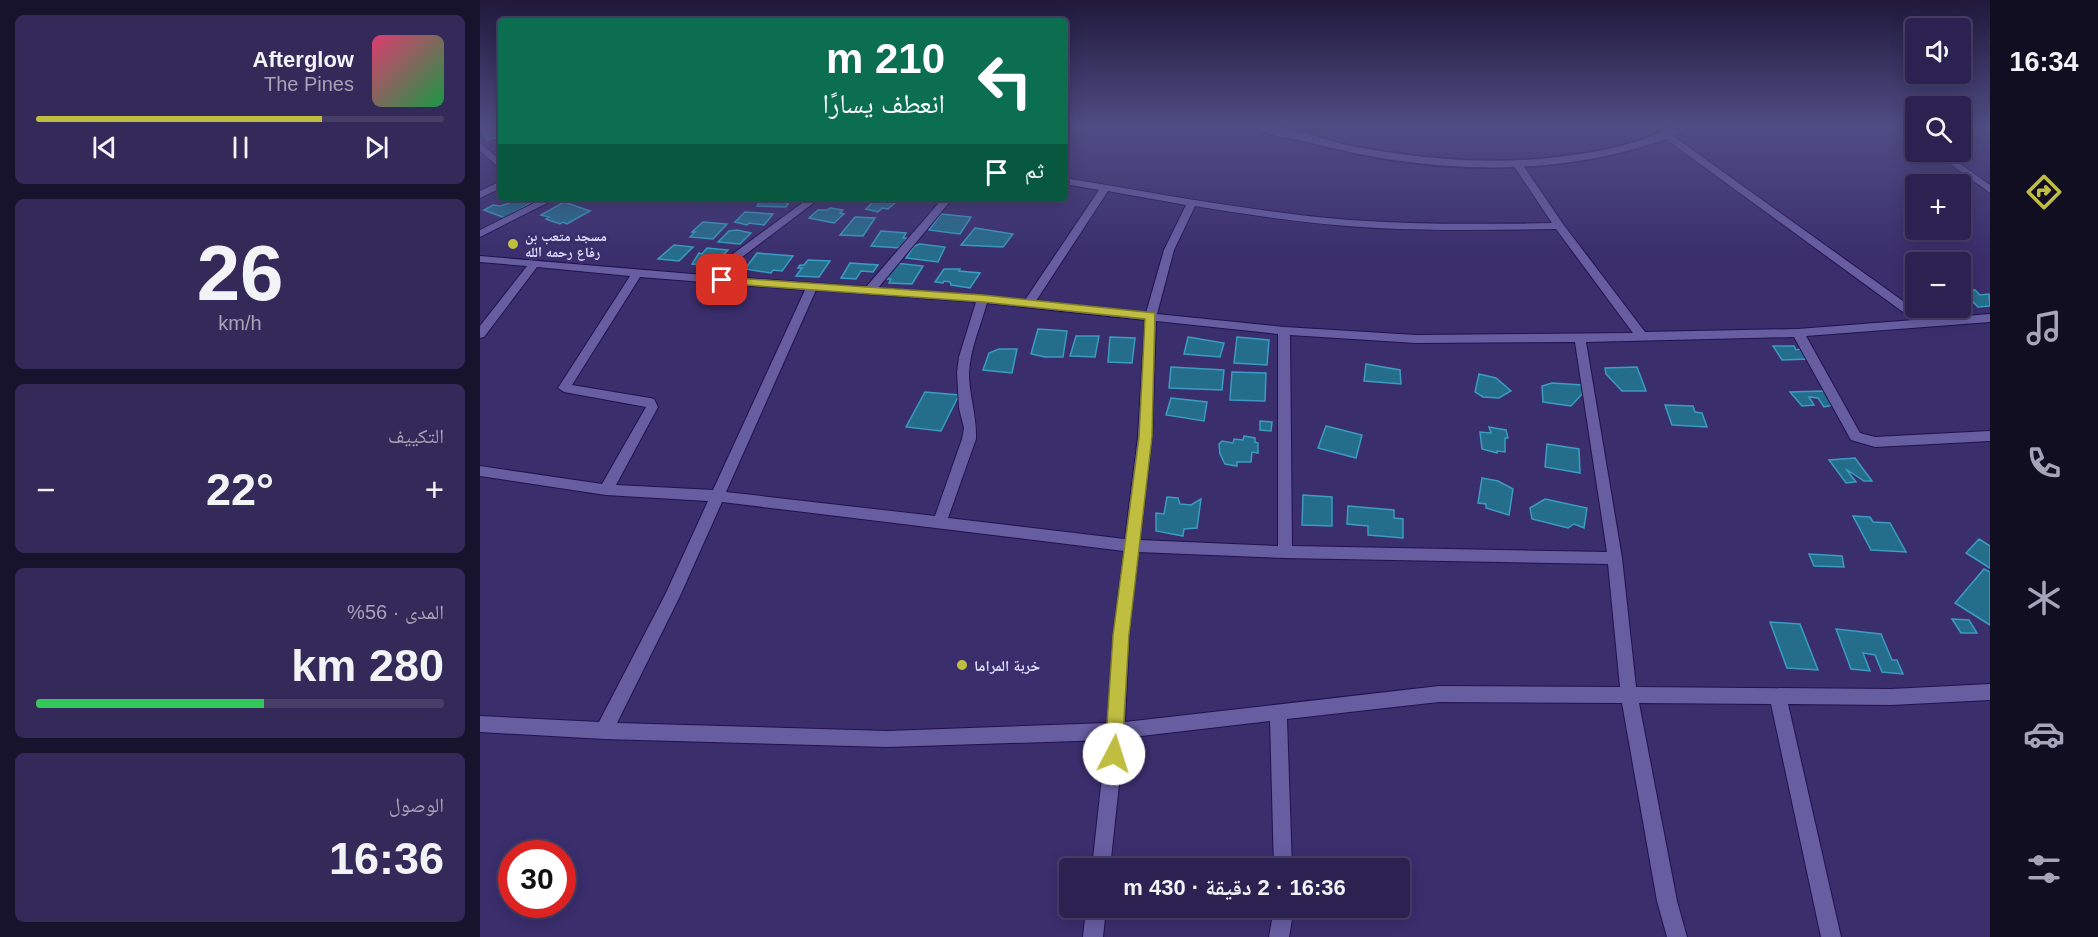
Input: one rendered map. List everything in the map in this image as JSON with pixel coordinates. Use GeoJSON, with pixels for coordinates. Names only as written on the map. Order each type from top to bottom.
{"type":"FeatureCollection","features":[{"type":"Feature","properties":{"kind":"street"},"geometry":{"type":"LineString","coordinates":[[1521,170],[1559,226],[1642,337]]}},
{"type":"Feature","properties":{"kind":"street"},"geometry":{"type":"LineString","coordinates":[[1714,170],[1924,322]]}},
{"type":"Feature","properties":{"kind":"street"},"geometry":{"type":"LineString","coordinates":[[1962,170],[1990,190]]}},
{"type":"Feature","properties":{"kind":"street"},"geometry":{"type":"LineString","coordinates":[[1068,182],[1192,203],[1308,219],[1376,225],[1559,226]]}},
{"type":"Feature","properties":{"kind":"street"},"geometry":{"type":"LineString","coordinates":[[480,195],[498,186]]}},
{"type":"Feature","properties":{"kind":"street"},"geometry":{"type":"LineString","coordinates":[[1029,303],[1105,188]]}},
{"type":"Feature","properties":{"kind":"street"},"geometry":{"type":"LineString","coordinates":[[480,234],[546,201]]}},
{"type":"Feature","properties":{"kind":"street"},"geometry":{"type":"LineString","coordinates":[[706,279],[811,201]]}},
{"type":"Feature","properties":{"kind":"street"},"geometry":{"type":"LineString","coordinates":[[870,290],[945,201]]}},
{"type":"Feature","properties":{"kind":"street"},"geometry":{"type":"LineString","coordinates":[[1102,858],[1116,731],[1121,635],[1145,437],[1151,316],[1170,250],[1192,203]]}},
{"type":"Feature","properties":{"kind":"street"},"geometry":{"type":"LineString","coordinates":[[480,259],[706,279],[983,298],[1284,331],[1453,340],[1798,333],[1990,318]]}},
{"type":"Feature","properties":{"kind":"street"},"geometry":{"type":"LineString","coordinates":[[480,334],[535,263]]}},
{"type":"Feature","properties":{"kind":"street"},"geometry":{"type":"LineString","coordinates":[[606,490],[652,407],[650,402],[564,388],[638,273]]}},
{"type":"Feature","properties":{"kind":"street"},"geometry":{"type":"LineString","coordinates":[[603,731],[672,596],[812,287]]}},
{"type":"Feature","properties":{"kind":"street"},"geometry":{"type":"LineString","coordinates":[[939,524],[969,439],[970,428],[965,408],[963,372],[965,357],[983,298]]}},
{"type":"Feature","properties":{"kind":"street"},"geometry":{"type":"LineString","coordinates":[[1284,331],[1285,552]]}},
{"type":"Feature","properties":{"kind":"street"},"geometry":{"type":"LineString","coordinates":[[1798,333],[1856,437],[1875,442],[1990,436]]}},
{"type":"Feature","properties":{"kind":"street"},"geometry":{"type":"LineString","coordinates":[[1580,338],[1615,558],[1629,696],[1667,902],[1677,937]]}},
{"type":"Feature","properties":{"kind":"street"},"geometry":{"type":"LineString","coordinates":[[480,471],[606,490],[717,496],[1132,546],[1285,552],[1615,558]]}},
{"type":"Feature","properties":{"kind":"street"},"geometry":{"type":"LineString","coordinates":[[480,724],[603,731],[887,740],[1116,731],[1439,694],[1892,697],[1990,692]]}},
{"type":"Feature","properties":{"kind":"street"},"geometry":{"type":"LineString","coordinates":[[1778,696],[1831,937]]}},
{"type":"Feature","properties":{"kind":"street"},"geometry":{"type":"LineString","coordinates":[[1278,714],[1283,858]]}},
{"type":"Feature","properties":{"kind":"street"},"geometry":{"type":"LineString","coordinates":[[1093,937],[1095,918]]}},
{"type":"Feature","properties":{"kind":"street"},"geometry":{"type":"LineString","coordinates":[[1279,937],[1282,918]]}},
{"type":"Feature","properties":{"kind":"building"},"geometry":{"type":"Polygon","coordinates":[[[514,201],[531,203],[505,218],[484,210],[493,205],[501,206],[514,201]]]}},
{"type":"Feature","properties":{"kind":"building"},"geometry":{"type":"Polygon","coordinates":[[[760,201],[790,201],[786,207],[757,206],[760,201]]]}},
{"type":"Feature","properties":{"kind":"building"},"geometry":{"type":"Polygon","coordinates":[[[874,201],[896,202],[888,209],[882,208],[878,212],[866,209],[874,201]]]}},
{"type":"Feature","properties":{"kind":"building"},"geometry":{"type":"Polygon","coordinates":[[[564,202],[590,211],[567,224],[563,222],[560,224],[541,215],[564,202]]]}},
{"type":"Feature","properties":{"kind":"building"},"geometry":{"type":"Polygon","coordinates":[[[830,208],[843,210],[840,213],[844,214],[834,223],[809,218],[818,210],[830,208]]]}},
{"type":"Feature","properties":{"kind":"building"},"geometry":{"type":"Polygon","coordinates":[[[745,212],[773,214],[764,225],[735,222],[745,212]]]}},
{"type":"Feature","properties":{"kind":"building"},"geometry":{"type":"Polygon","coordinates":[[[941,214],[971,217],[960,234],[929,230],[941,214]]]}},
{"type":"Feature","properties":{"kind":"building"},"geometry":{"type":"Polygon","coordinates":[[[855,217],[875,218],[863,236],[840,235],[855,217]]]}},
{"type":"Feature","properties":{"kind":"building"},"geometry":{"type":"Polygon","coordinates":[[[703,222],[727,224],[713,239],[690,237],[703,222]]]}},
{"type":"Feature","properties":{"kind":"building"},"geometry":{"type":"Polygon","coordinates":[[[975,228],[1013,234],[1003,247],[961,245],[975,228]]]}},
{"type":"Feature","properties":{"kind":"building"},"geometry":{"type":"Polygon","coordinates":[[[729,231],[751,233],[740,244],[718,242],[729,231]]]}},
{"type":"Feature","properties":{"kind":"building"},"geometry":{"type":"Polygon","coordinates":[[[881,231],[906,233],[903,238],[907,238],[901,248],[871,246],[881,231]]]}},
{"type":"Feature","properties":{"kind":"building"},"geometry":{"type":"Polygon","coordinates":[[[920,244],[945,247],[938,262],[906,258],[914,246],[920,244]]]}},
{"type":"Feature","properties":{"kind":"building"},"geometry":{"type":"Polygon","coordinates":[[[674,245],[693,247],[679,261],[658,259],[674,245]]]}},
{"type":"Feature","properties":{"kind":"building"},"geometry":{"type":"Polygon","coordinates":[[[707,248],[728,250],[713,266],[692,264],[699,253],[702,254],[707,248]]]}},
{"type":"Feature","properties":{"kind":"building"},"geometry":{"type":"Polygon","coordinates":[[[757,253],[793,256],[782,271],[773,270],[771,273],[745,269],[757,253]]]}},
{"type":"Feature","properties":{"kind":"building"},"geometry":{"type":"Polygon","coordinates":[[[808,260],[830,261],[819,277],[796,276],[802,268],[798,268],[800,265],[804,265],[808,260]]]}},
{"type":"Feature","properties":{"kind":"building"},"geometry":{"type":"Polygon","coordinates":[[[850,263],[878,265],[873,272],[861,271],[856,279],[841,278],[850,263]]]}},
{"type":"Feature","properties":{"kind":"building"},"geometry":{"type":"Polygon","coordinates":[[[895,263],[923,266],[912,284],[889,283],[891,279],[887,279],[895,263]]]}},
{"type":"Feature","properties":{"kind":"building"},"geometry":{"type":"Polygon","coordinates":[[[944,269],[980,273],[970,288],[951,285],[950,282],[935,282],[944,269]]]}},
{"type":"Feature","properties":{"kind":"building"},"geometry":{"type":"Polygon","coordinates":[[[1971,290],[1975,290],[1980,295],[1989,294],[1990,306],[1978,307],[1971,300],[1971,290]]]}},
{"type":"Feature","properties":{"kind":"building"},"geometry":{"type":"Polygon","coordinates":[[[1038,329],[1067,331],[1063,357],[1031,354],[1038,329]]]}},
{"type":"Feature","properties":{"kind":"building"},"geometry":{"type":"Polygon","coordinates":[[[1076,336],[1099,336],[1095,357],[1070,356],[1076,336]]]}},
{"type":"Feature","properties":{"kind":"building"},"geometry":{"type":"Polygon","coordinates":[[[1110,337],[1135,338],[1132,363],[1108,362],[1110,337]]]}},
{"type":"Feature","properties":{"kind":"building"},"geometry":{"type":"Polygon","coordinates":[[[1188,337],[1224,343],[1220,357],[1184,354],[1188,337]]]}},
{"type":"Feature","properties":{"kind":"building"},"geometry":{"type":"Polygon","coordinates":[[[1237,337],[1269,340],[1267,365],[1234,363],[1237,337]]]}},
{"type":"Feature","properties":{"kind":"building"},"geometry":{"type":"Polygon","coordinates":[[[1773,346],[1794,346],[1796,350],[1804,348],[1809,359],[1782,360],[1773,346]]]}},
{"type":"Feature","properties":{"kind":"building"},"geometry":{"type":"Polygon","coordinates":[[[999,349],[1017,349],[1012,373],[983,370],[989,353],[999,349]]]}},
{"type":"Feature","properties":{"kind":"building"},"geometry":{"type":"Polygon","coordinates":[[[1366,364],[1400,370],[1401,384],[1364,381],[1366,364]]]}},
{"type":"Feature","properties":{"kind":"building"},"geometry":{"type":"Polygon","coordinates":[[[1171,367],[1224,370],[1222,390],[1169,388],[1171,367]]]}},
{"type":"Feature","properties":{"kind":"building"},"geometry":{"type":"Polygon","coordinates":[[[1637,367],[1646,391],[1622,391],[1606,374],[1605,368],[1637,367]]]}},
{"type":"Feature","properties":{"kind":"building"},"geometry":{"type":"Polygon","coordinates":[[[1232,372],[1266,373],[1265,401],[1230,400],[1232,372]]]}},
{"type":"Feature","properties":{"kind":"building"},"geometry":{"type":"Polygon","coordinates":[[[1479,374],[1496,378],[1511,391],[1499,398],[1483,397],[1475,392],[1479,374]]]}},
{"type":"Feature","properties":{"kind":"building"},"geometry":{"type":"Polygon","coordinates":[[[1552,383],[1582,385],[1584,392],[1571,406],[1543,402],[1542,386],[1552,383]]]}},
{"type":"Feature","properties":{"kind":"building"},"geometry":{"type":"Polygon","coordinates":[[[1824,391],[1833,405],[1824,407],[1818,398],[1809,397],[1814,405],[1802,406],[1790,392],[1824,391]]]}},
{"type":"Feature","properties":{"kind":"building"},"geometry":{"type":"Polygon","coordinates":[[[925,392],[959,395],[941,431],[906,427],[925,392]]]}},
{"type":"Feature","properties":{"kind":"building"},"geometry":{"type":"Polygon","coordinates":[[[1171,398],[1207,402],[1204,421],[1166,415],[1171,398]]]}},
{"type":"Feature","properties":{"kind":"building"},"geometry":{"type":"Polygon","coordinates":[[[1665,405],[1693,406],[1695,412],[1702,413],[1707,427],[1672,425],[1665,405]]]}},
{"type":"Feature","properties":{"kind":"building"},"geometry":{"type":"Polygon","coordinates":[[[1260,421],[1272,422],[1271,431],[1260,430],[1260,421]]]}},
{"type":"Feature","properties":{"kind":"building"},"geometry":{"type":"Polygon","coordinates":[[[1326,426],[1362,435],[1356,458],[1318,448],[1326,426]]]}},
{"type":"Feature","properties":{"kind":"building"},"geometry":{"type":"Polygon","coordinates":[[[1489,427],[1506,430],[1508,438],[1505,438],[1505,452],[1497,451],[1497,453],[1482,449],[1480,432],[1491,433],[1489,427]]]}},
{"type":"Feature","properties":{"kind":"building"},"geometry":{"type":"Polygon","coordinates":[[[1244,436],[1255,438],[1255,442],[1258,443],[1258,453],[1252,452],[1251,462],[1237,462],[1237,466],[1225,464],[1220,454],[1219,444],[1222,441],[1233,443],[1234,439],[1243,440],[1244,436]]]}},
{"type":"Feature","properties":{"kind":"building"},"geometry":{"type":"Polygon","coordinates":[[[1547,444],[1579,449],[1580,473],[1545,467],[1547,444]]]}},
{"type":"Feature","properties":{"kind":"building"},"geometry":{"type":"Polygon","coordinates":[[[1855,458],[1872,481],[1864,481],[1846,469],[1856,482],[1846,483],[1829,460],[1855,458]]]}},
{"type":"Feature","properties":{"kind":"building"},"geometry":{"type":"Polygon","coordinates":[[[1482,478],[1498,481],[1513,489],[1509,515],[1486,508],[1486,504],[1478,503],[1482,478]]]}},
{"type":"Feature","properties":{"kind":"building"},"geometry":{"type":"Polygon","coordinates":[[[1303,495],[1332,497],[1332,526],[1302,525],[1303,495]]]}},
{"type":"Feature","properties":{"kind":"building"},"geometry":{"type":"Polygon","coordinates":[[[1167,497],[1178,498],[1180,504],[1191,505],[1201,499],[1197,528],[1184,529],[1183,536],[1156,531],[1156,513],[1164,514],[1167,497]]]}},
{"type":"Feature","properties":{"kind":"building"},"geometry":{"type":"Polygon","coordinates":[[[1545,499],[1587,508],[1584,528],[1574,524],[1568,528],[1532,519],[1530,508],[1545,499]]]}},
{"type":"Feature","properties":{"kind":"building"},"geometry":{"type":"Polygon","coordinates":[[[1348,506],[1394,510],[1394,518],[1403,519],[1403,538],[1368,535],[1368,526],[1347,524],[1348,506]]]}},
{"type":"Feature","properties":{"kind":"building"},"geometry":{"type":"Polygon","coordinates":[[[1853,516],[1870,517],[1873,522],[1890,523],[1906,552],[1871,550],[1853,516]]]}},
{"type":"Feature","properties":{"kind":"building"},"geometry":{"type":"Polygon","coordinates":[[[1979,539],[1990,546],[1990,568],[1966,553],[1979,539]]]}},
{"type":"Feature","properties":{"kind":"building"},"geometry":{"type":"Polygon","coordinates":[[[1809,554],[1842,556],[1844,567],[1814,566],[1809,554]]]}},
{"type":"Feature","properties":{"kind":"building"},"geometry":{"type":"Polygon","coordinates":[[[1984,569],[1990,572],[1990,625],[1955,603],[1984,569]]]}},
{"type":"Feature","properties":{"kind":"building"},"geometry":{"type":"Polygon","coordinates":[[[1952,619],[1969,620],[1977,633],[1961,633],[1952,619]]]}},
{"type":"Feature","properties":{"kind":"building"},"geometry":{"type":"Polygon","coordinates":[[[1770,622],[1800,624],[1818,670],[1787,668],[1770,622]]]}},
{"type":"Feature","properties":{"kind":"building"},"geometry":{"type":"Polygon","coordinates":[[[1836,629],[1881,634],[1892,660],[1897,660],[1903,674],[1882,672],[1875,655],[1863,653],[1870,671],[1851,669],[1836,629]]]}},
{"type":"Feature","properties":{"kind":"place","name":"مسجد متعب بن رفاع رحمه الله"},"geometry":{"type":"Point","coordinates":[513,244]}},
{"type":"Feature","properties":{"kind":"place","name":"خربة المراما"},"geometry":{"type":"Point","coordinates":[962,665]}},
{"type":"Feature","properties":{"kind":"route"},"geometry":{"type":"LineString","coordinates":[[722,280],[983,298],[1151,316],[1149,390],[1121,635],[1114,754]]}}]}
